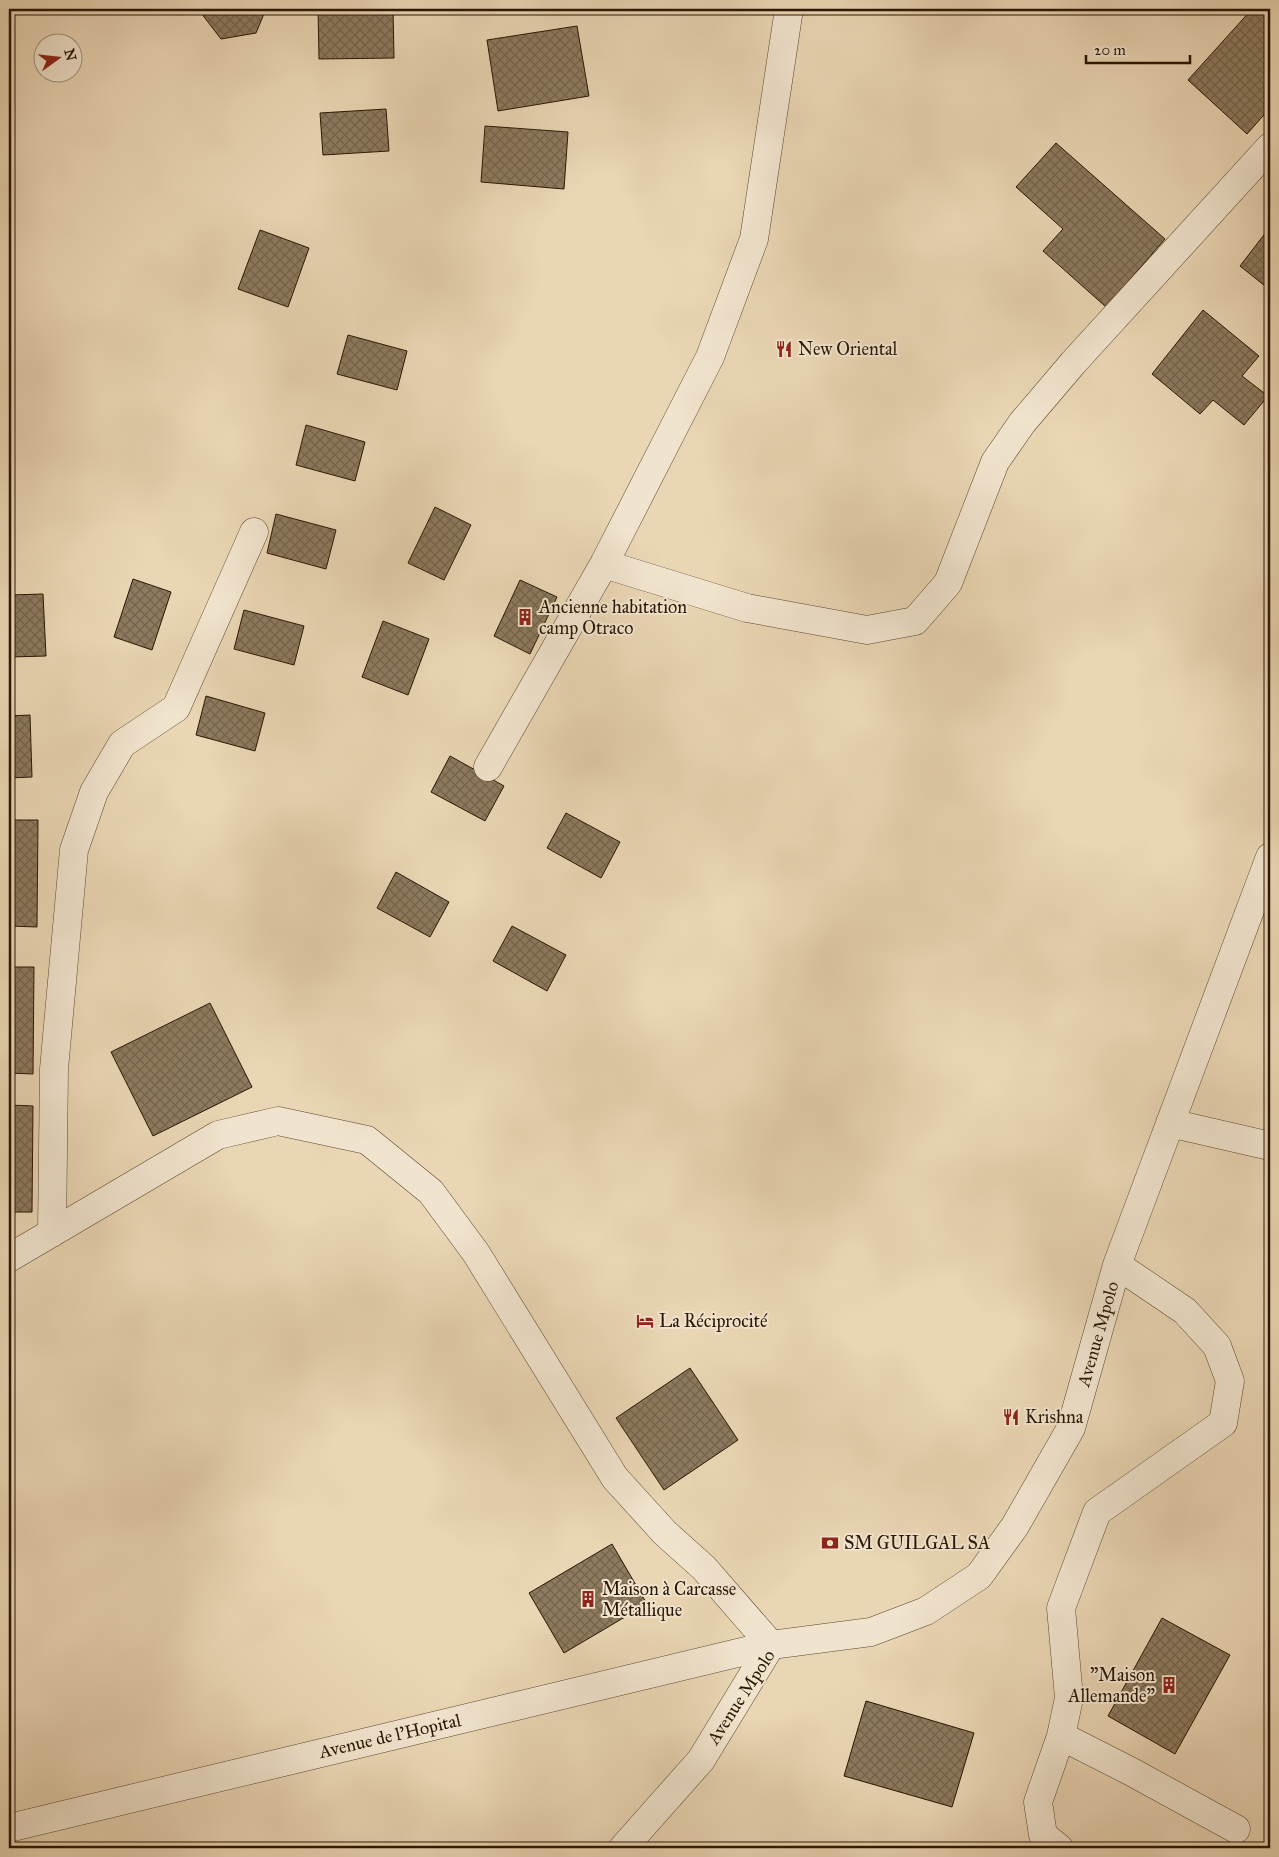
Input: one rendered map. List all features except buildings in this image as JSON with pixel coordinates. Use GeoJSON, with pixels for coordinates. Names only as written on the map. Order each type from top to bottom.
{"type":"FeatureCollection","features":[{"type":"Feature","properties":{"kind":"street"},"geometry":{"type":"LineString","coordinates":[[488,767],[604,564],[710,357],[754,239],[789,9]]}},
{"type":"Feature","properties":{"kind":"street"},"geometry":{"type":"LineString","coordinates":[[604,564],[747,608],[867,630],[915,621],[948,583],[995,462],[1022,423],[1073,363],[1270,147]]}},
{"type":"Feature","properties":{"kind":"street"},"geometry":{"type":"LineString","coordinates":[[52,1233],[54,1068],[74,850],[94,792],[122,744],[176,708],[254,532]]}},
{"type":"Feature","properties":{"kind":"street","name":"Avenue Mpolo"},"geometry":{"type":"LineString","coordinates":[[624,1848],[701,1760],[771,1645],[871,1632],[926,1610],[979,1576],[1015,1526],[1071,1428],[1117,1264],[1270,857]]}},
{"type":"Feature","properties":{"kind":"street"},"geometry":{"type":"LineString","coordinates":[[9,1258],[218,1135],[278,1121],[367,1140],[431,1192],[476,1253],[615,1478],[665,1532],[704,1568],[771,1645]]}},
{"type":"Feature","properties":{"kind":"street"},"geometry":{"type":"LineString","coordinates":[[1170,1123],[1270,1146]]}},
{"type":"Feature","properties":{"kind":"street"},"geometry":{"type":"LineString","coordinates":[[1059,1848],[1043,1835],[1038,1802],[1062,1736],[1069,1698],[1060,1608],[1097,1512],[1223,1423],[1230,1381],[1217,1346],[1185,1311],[1117,1264]]}},
{"type":"Feature","properties":{"kind":"street","name":"Avenue de l'Hopital"},"geometry":{"type":"LineString","coordinates":[[9,1828],[771,1645]]}},
{"type":"Feature","properties":{"kind":"street"},"geometry":{"type":"LineString","coordinates":[[1062,1736],[1236,1829]]}},
{"type":"Feature","properties":{"kind":"place","name":"New Oriental"},"geometry":{"type":"Point","coordinates":[784,349]}},
{"type":"Feature","properties":{"kind":"place","name":"Ancienne habitation camp Otraco"},"geometry":{"type":"Point","coordinates":[525,617]}},
{"type":"Feature","properties":{"kind":"place","name":"La Réciprocité"},"geometry":{"type":"Point","coordinates":[645,1321]}},
{"type":"Feature","properties":{"kind":"place","name":"Krishna"},"geometry":{"type":"Point","coordinates":[1011,1417]}},
{"type":"Feature","properties":{"kind":"place","name":"SM GUILGAL SA"},"geometry":{"type":"Point","coordinates":[830,1543]}},
{"type":"Feature","properties":{"kind":"place","name":"Maison à Carcasse Métallique"},"geometry":{"type":"Point","coordinates":[588,1599]}},
{"type":"Feature","properties":{"kind":"place","name":"\"Maison Allemande\""},"geometry":{"type":"Point","coordinates":[1169,1685]}}]}
